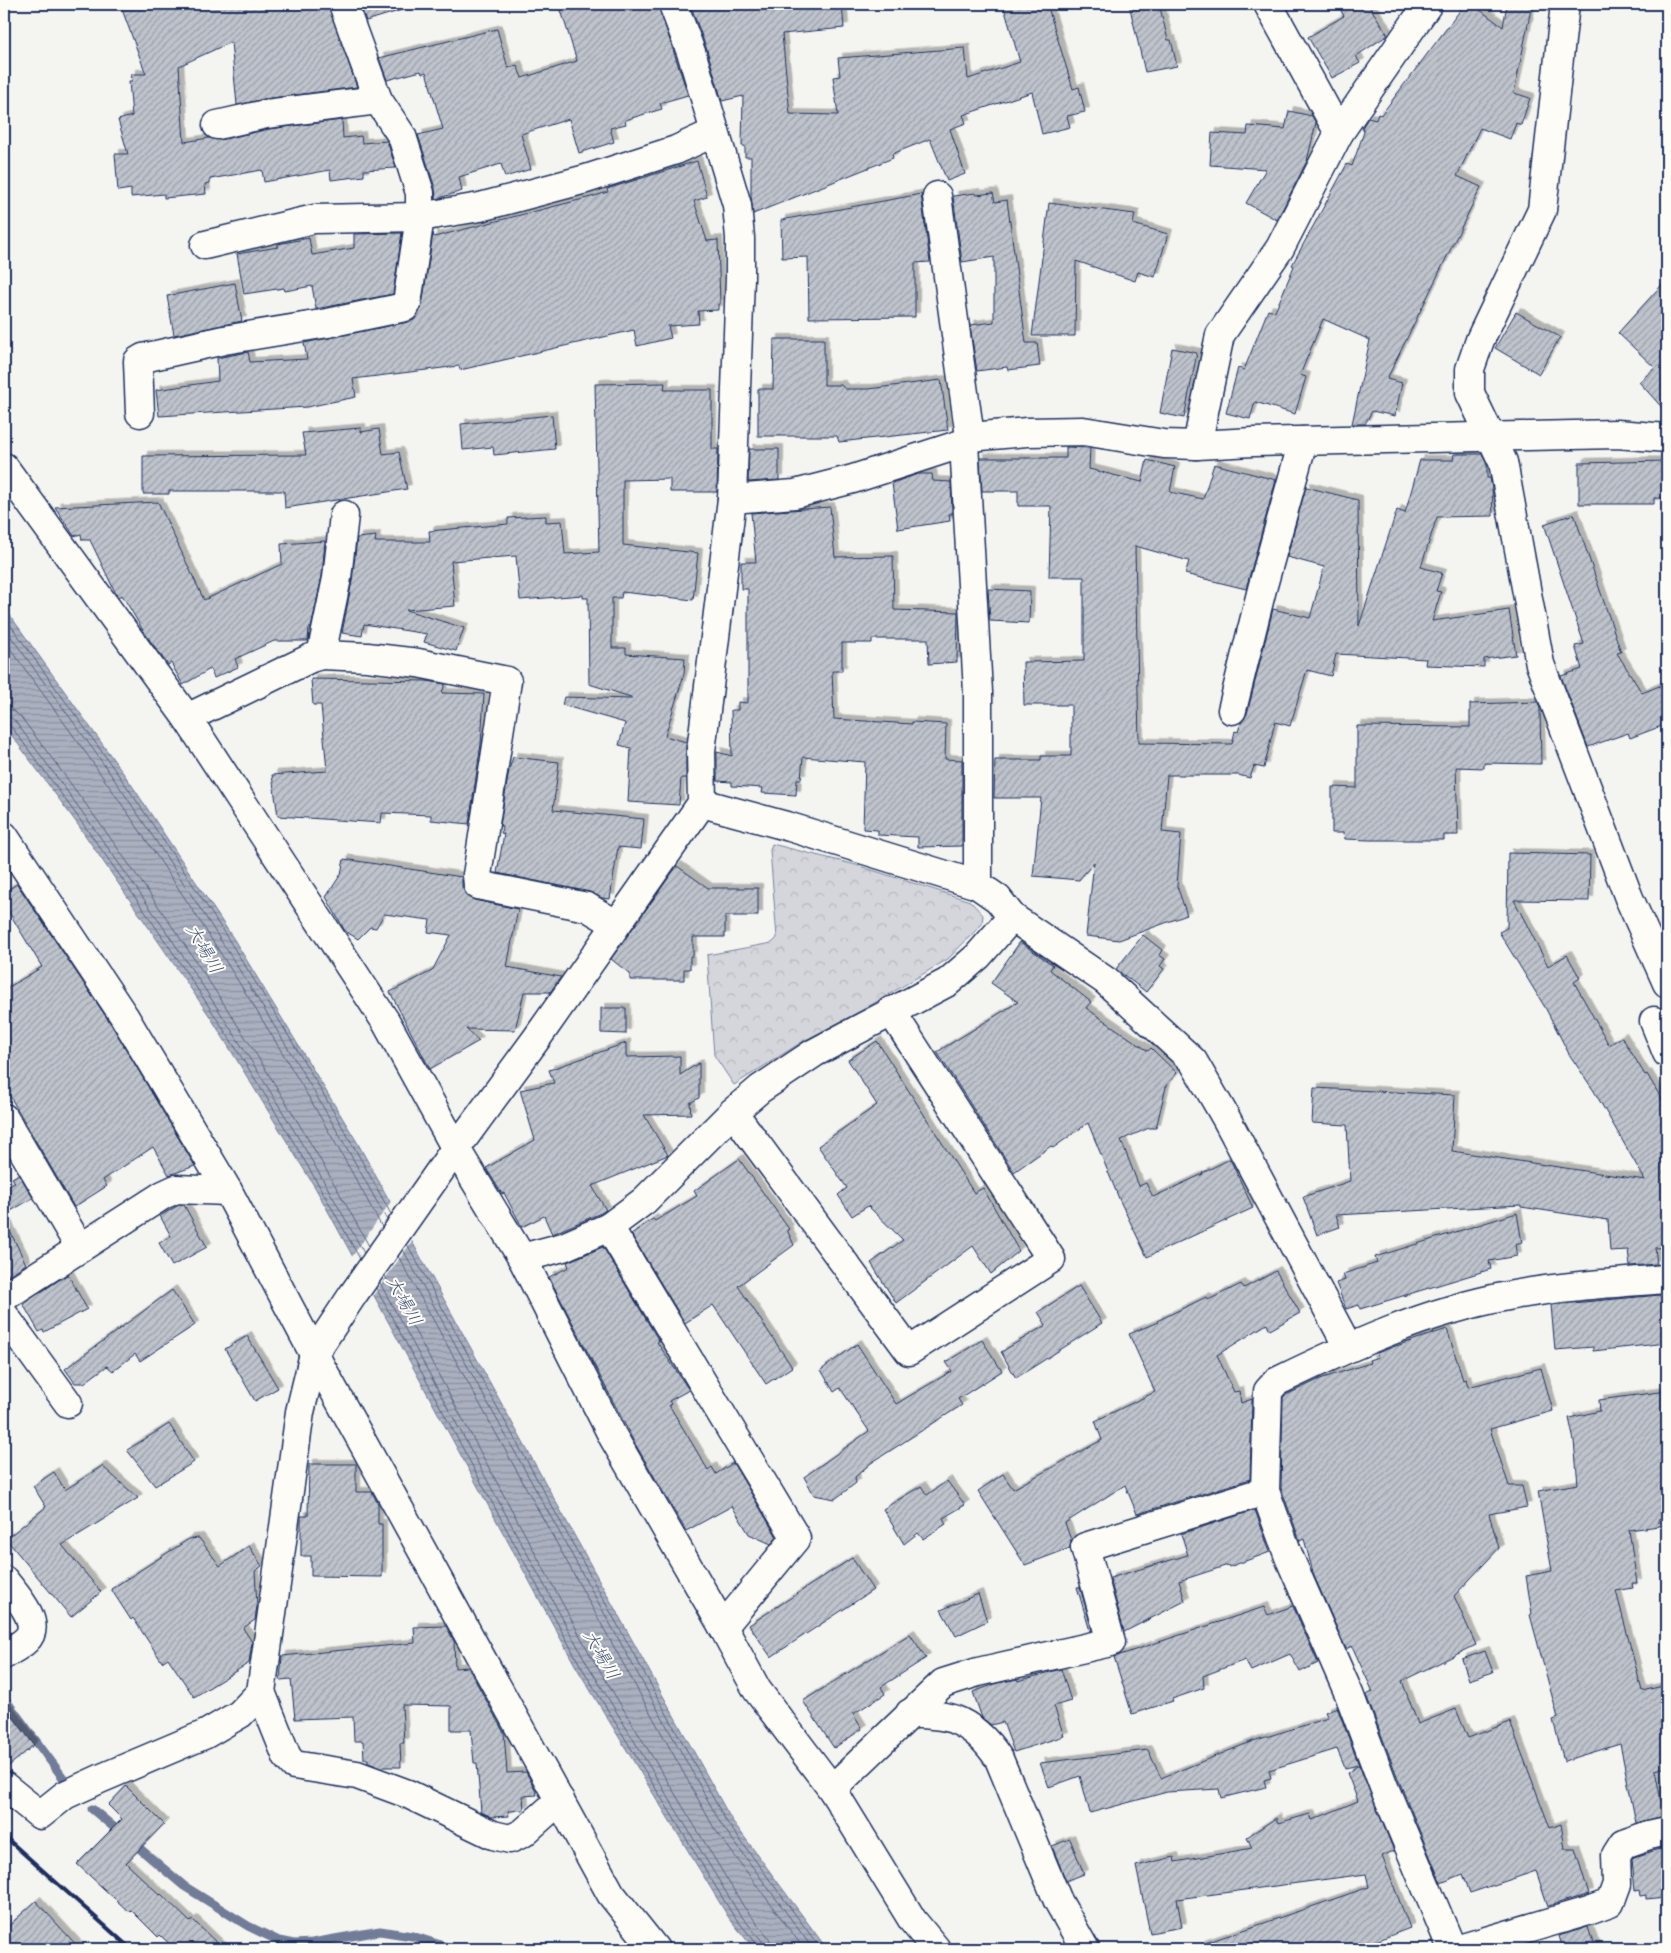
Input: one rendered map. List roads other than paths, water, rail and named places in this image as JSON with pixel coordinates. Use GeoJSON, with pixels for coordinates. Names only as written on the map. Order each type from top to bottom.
{"type":"FeatureCollection","features":[{"type":"Feature","properties":{"kind":"street"},"geometry":{"type":"LineString","coordinates":[[140,413],[138,361],[143,358],[224,340],[328,323],[405,307],[407,303],[420,217],[420,192],[412,162],[402,136],[378,100],[343,4]]}},
{"type":"Feature","properties":{"kind":"street"},"geometry":{"type":"LineString","coordinates":[[560,1800],[523,1833],[510,1839],[494,1834],[408,1794],[357,1774],[294,1765],[287,1757],[262,1692],[300,1412],[317,1349],[352,1296],[453,1153],[538,1038],[702,803],[700,751],[732,499],[740,238],[737,206],[692,55],[673,4]]}},
{"type":"Feature","properties":{"kind":"street"},"geometry":{"type":"LineString","coordinates":[[1268,4],[1339,133]]}},
{"type":"Feature","properties":{"kind":"street"},"geometry":{"type":"LineString","coordinates":[[1197,444],[1220,335],[1280,248],[1339,133],[1428,4]]}},
{"type":"Feature","properties":{"kind":"street"},"geometry":{"type":"LineString","coordinates":[[1565,4],[1542,210],[1480,340],[1470,369],[1470,393],[1503,462],[1540,664],[1629,898],[1667,983]]}},
{"type":"Feature","properties":{"kind":"street"},"geometry":{"type":"LineString","coordinates":[[217,125],[266,114],[378,100]]}},
{"type":"Feature","properties":{"kind":"street"},"geometry":{"type":"LineString","coordinates":[[205,245],[314,219],[420,217],[480,207],[586,179],[676,150],[715,132]]}},
{"type":"Feature","properties":{"kind":"street"},"geometry":{"type":"LineString","coordinates":[[936,196],[967,440],[978,692],[978,885]]}},
{"type":"Feature","properties":{"kind":"street"},"geometry":{"type":"LineString","coordinates":[[732,499],[795,494],[853,479],[967,440],[1027,432],[1083,431],[1164,444],[1617,434],[1667,438]]}},
{"type":"Feature","properties":{"kind":"street"},"geometry":{"type":"LineString","coordinates":[[1232,710],[1262,589],[1303,441]]}},
{"type":"Feature","properties":{"kind":"street"},"geometry":{"type":"LineString","coordinates":[[4,467],[187,718],[386,1022],[453,1153],[522,1258],[613,1437],[723,1627],[757,1690],[832,1789],[913,1921],[936,1949]]}},
{"type":"Feature","properties":{"kind":"street"},"geometry":{"type":"LineString","coordinates":[[321,655],[337,578],[344,514]]}},
{"type":"Feature","properties":{"kind":"street"},"geometry":{"type":"LineString","coordinates":[[187,718],[311,658],[321,655],[368,657],[418,663],[507,681],[477,875],[478,885],[587,907],[616,924]]}},
{"type":"Feature","properties":{"kind":"street"},"geometry":{"type":"LineString","coordinates":[[702,803],[790,826],[978,885],[998,899],[1012,917],[1106,981],[1193,1061],[1226,1118],[1348,1347]]}},
{"type":"Feature","properties":{"kind":"street"},"geometry":{"type":"LineString","coordinates":[[4,836],[124,1016],[228,1191],[317,1349],[611,1894],[655,1949]]}},
{"type":"Feature","properties":{"kind":"street"},"geometry":{"type":"LineString","coordinates":[[522,1258],[563,1247],[609,1227],[644,1201],[733,1112],[760,1090],[814,1053],[948,982],[978,956],[1012,917]]}},
{"type":"Feature","properties":{"kind":"street"},"geometry":{"type":"LineString","coordinates":[[733,1112],[909,1351],[1051,1259],[891,1011]]}},
{"type":"Feature","properties":{"kind":"street"},"geometry":{"type":"LineString","coordinates":[[1654,1022],[1667,1054]]}},
{"type":"Feature","properties":{"kind":"street"},"geometry":{"type":"LineString","coordinates":[[4,1118],[80,1248]]}},
{"type":"Feature","properties":{"kind":"street"},"geometry":{"type":"LineString","coordinates":[[4,1297],[163,1195],[176,1189],[228,1191]]}},
{"type":"Feature","properties":{"kind":"street"},"geometry":{"type":"LineString","coordinates":[[609,1227],[796,1538],[723,1627]]}},
{"type":"Feature","properties":{"kind":"street"},"geometry":{"type":"LineString","coordinates":[[1452,1949],[1384,1787],[1349,1694],[1289,1557],[1265,1491],[1268,1391],[1276,1382],[1348,1347],[1448,1311],[1506,1296],[1559,1287],[1667,1279]]}},
{"type":"Feature","properties":{"kind":"street"},"geometry":{"type":"LineString","coordinates":[[4,1315],[68,1403]]}},
{"type":"Feature","properties":{"kind":"street"},"geometry":{"type":"LineString","coordinates":[[832,1789],[910,1713],[944,1683],[978,1672],[1111,1642],[1085,1547],[1265,1491]]}},
{"type":"Feature","properties":{"kind":"street"},"geometry":{"type":"LineString","coordinates":[[4,1580],[20,1600],[31,1619],[32,1629],[28,1639],[4,1655]]}},
{"type":"Feature","properties":{"kind":"street"},"geometry":{"type":"LineString","coordinates":[[4,1786],[40,1815],[65,1795],[206,1734],[240,1714],[262,1692]]}},
{"type":"Feature","properties":{"kind":"street"},"geometry":{"type":"LineString","coordinates":[[910,1713],[952,1718],[976,1732],[991,1746],[999,1759],[1058,1900],[1085,1949]]}},
{"type":"Feature","properties":{"kind":"street"},"geometry":{"type":"LineString","coordinates":[[1459,1949],[1588,1912],[1610,1902],[1617,1884],[1616,1855],[1623,1844],[1649,1834],[1667,1831]]}},
{"type":"Feature","properties":{"kind":"water","name":"大場川"},"geometry":{"type":"Polygon","coordinates":[[[4,607],[131,784],[235,941],[357,1142],[731,1819],[827,1949],[754,1949],[729,1918],[575,1665],[316,1189],[211,1018],[76,822],[4,725],[4,607]]]}},
{"type":"Feature","properties":{"kind":"waterway"},"geometry":{"type":"LineString","coordinates":[[4,1698],[64,1779]]}},
{"type":"Feature","properties":{"kind":"waterway"},"geometry":{"type":"LineString","coordinates":[[92,1809],[122,1834]]}},
{"type":"Feature","properties":{"kind":"waterway"},"geometry":{"type":"LineString","coordinates":[[132,1842],[184,1886],[248,1926],[279,1941],[294,1944],[312,1943],[380,1931],[412,1936],[453,1949]]}},
{"type":"Feature","properties":{"kind":"railway"},"geometry":{"type":"LineString","coordinates":[[4,1836],[131,1949]]}}]}
